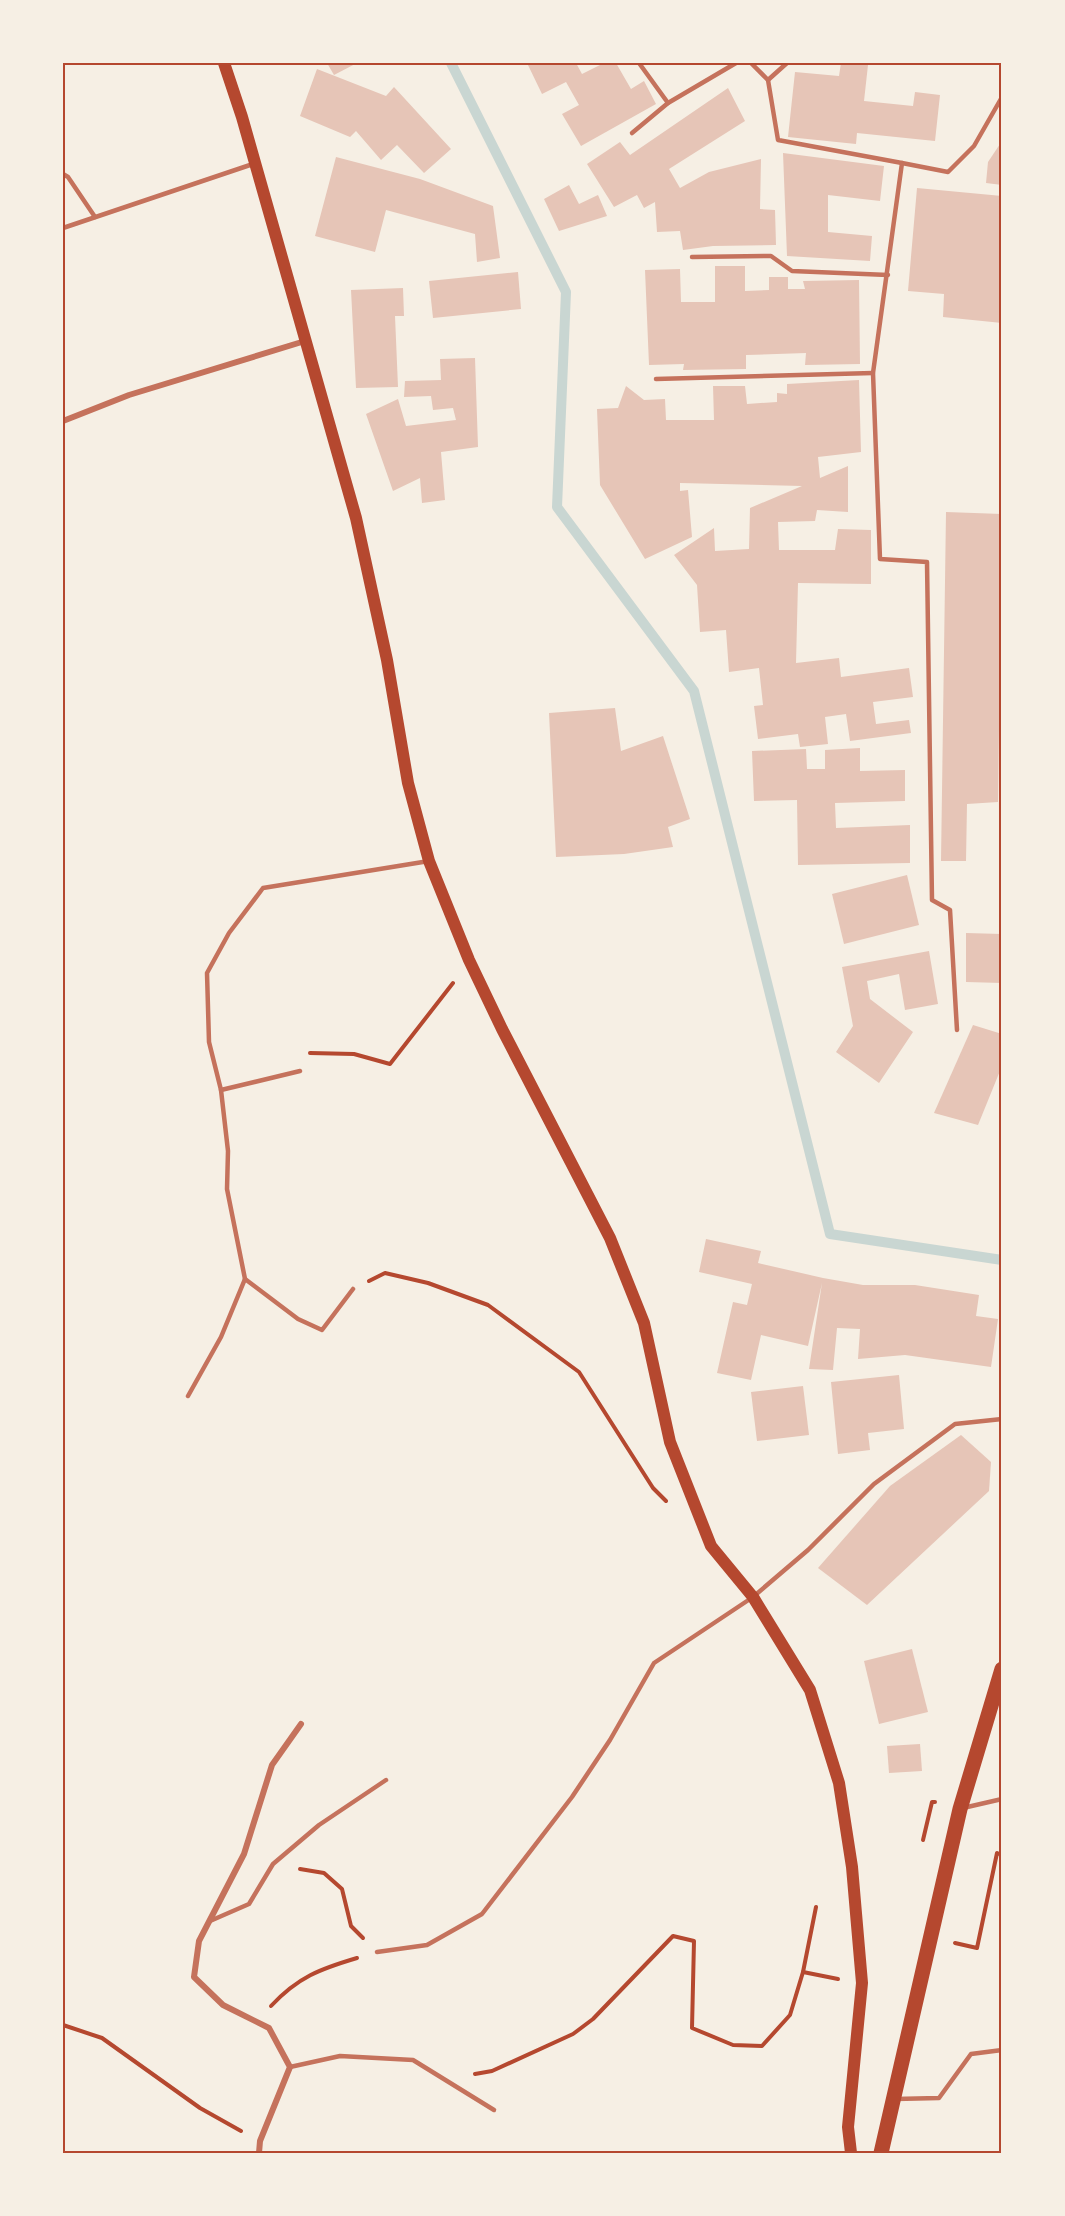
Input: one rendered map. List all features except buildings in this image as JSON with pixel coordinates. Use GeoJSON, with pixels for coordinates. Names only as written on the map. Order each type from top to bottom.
{"type":"FeatureCollection","features":[{"type":"Feature","properties":{"kind":"main road"},"geometry":{"type":"LineString","coordinates":[[224,63],[256,163],[356,518],[387,660],[408,783],[429,861],[469,960],[610,1238],[644,1323],[670,1442],[711,1546],[753,1597],[810,1690],[839,1782],[852,1867],[862,1983],[848,2127],[851,2153]]}},
{"type":"Feature","properties":{"kind":"main road"},"geometry":{"type":"LineString","coordinates":[[881,2153],[960,1809],[1002,1669]]}},
{"type":"Feature","properties":{"kind":"street"},"geometry":{"type":"LineString","coordinates":[[63,421],[129,395],[306,340]]}},
{"type":"Feature","properties":{"kind":"street"},"geometry":{"type":"LineString","coordinates":[[259,2153],[260,2141],[290,2067],[269,2028],[223,2005],[194,1977],[199,1941],[244,1854],[272,1765],[301,1724]]}},
{"type":"Feature","properties":{"kind":"lane"},"geometry":{"type":"LineString","coordinates":[[639,63],[668,103]]}},
{"type":"Feature","properties":{"kind":"lane"},"geometry":{"type":"LineString","coordinates":[[632,134],[668,103],[736,63]]}},
{"type":"Feature","properties":{"kind":"lane"},"geometry":{"type":"LineString","coordinates":[[751,63],[768,80],[778,140],[948,172],[974,146],[1002,97]]}},
{"type":"Feature","properties":{"kind":"lane"},"geometry":{"type":"LineString","coordinates":[[768,80],[787,63]]}},
{"type":"Feature","properties":{"kind":"lane"},"geometry":{"type":"LineString","coordinates":[[63,228],[256,163]]}},
{"type":"Feature","properties":{"kind":"lane"},"geometry":{"type":"LineString","coordinates":[[902,163],[873,373],[880,559],[927,562],[932,900],[950,910],[957,1030]]}},
{"type":"Feature","properties":{"kind":"lane"},"geometry":{"type":"LineString","coordinates":[[63,174],[68,177],[95,217]]}},
{"type":"Feature","properties":{"kind":"lane"},"geometry":{"type":"LineString","coordinates":[[692,256],[771,256],[792,271],[888,275]]}},
{"type":"Feature","properties":{"kind":"lane"},"geometry":{"type":"LineString","coordinates":[[656,379],[873,373]]}},
{"type":"Feature","properties":{"kind":"lane"},"geometry":{"type":"LineString","coordinates":[[188,1396],[221,1337],[245,1279],[227,1189],[228,1151],[220,1090],[209,1042],[207,973],[229,933],[263,888],[429,861]]}},
{"type":"Feature","properties":{"kind":"lane"},"geometry":{"type":"LineString","coordinates":[[220,1090],[300,1071]]}},
{"type":"Feature","properties":{"kind":"lane"},"geometry":{"type":"LineString","coordinates":[[245,1279],[298,1318],[322,1330],[353,1289]]}},
{"type":"Feature","properties":{"kind":"lane"},"geometry":{"type":"LineString","coordinates":[[377,1952],[427,1945],[482,1914],[572,1797],[610,1740],[654,1663],[753,1597],[808,1550],[874,1484],[955,1424],[1002,1419]]}},
{"type":"Feature","properties":{"kind":"lane"},"geometry":{"type":"LineString","coordinates":[[210,1921],[249,1904],[273,1864],[319,1825],[386,1780]]}},
{"type":"Feature","properties":{"kind":"lane"},"geometry":{"type":"LineString","coordinates":[[960,1809],[1002,1799]]}},
{"type":"Feature","properties":{"kind":"lane"},"geometry":{"type":"LineString","coordinates":[[893,2100],[939,2098],[971,2054],[1002,2050]]}},
{"type":"Feature","properties":{"kind":"lane"},"geometry":{"type":"LineString","coordinates":[[290,2067],[340,2056],[413,2060],[494,2110]]}},
{"type":"Feature","properties":{"kind":"path"},"geometry":{"type":"LineString","coordinates":[[300,1071],[309,1053],[354,1054],[390,1064],[469,960]]}},
{"type":"Feature","properties":{"kind":"path"},"geometry":{"type":"LineString","coordinates":[[353,1289],[385,1273],[428,1283],[488,1305],[579,1372],[653,1488],[669,1504]]}},
{"type":"Feature","properties":{"kind":"path"},"geometry":{"type":"LineString","coordinates":[[977,1948],[997,1853],[1002,1854]]}},
{"type":"Feature","properties":{"kind":"path"},"geometry":{"type":"LineString","coordinates":[[256,2022],[288,1988],[317,1969],[377,1952],[351,1926],[342,1889],[324,1873],[273,1864]]}},
{"type":"Feature","properties":{"kind":"path"},"geometry":{"type":"LineString","coordinates":[[445,2080],[492,2071],[573,2034],[593,2019],[673,1936],[694,1941],[692,2028],[732,2045],[762,2046],[790,2015],[803,1972],[816,1907]]}},
{"type":"Feature","properties":{"kind":"path"},"geometry":{"type":"LineString","coordinates":[[803,1972],[862,1983]]}},
{"type":"Feature","properties":{"kind":"path"},"geometry":{"type":"LineString","coordinates":[[63,2025],[102,2038],[200,2108],[260,2141]]}},
{"type":"Feature","properties":{"kind":"waterway"},"geometry":{"type":"LineString","coordinates":[[451,63],[566,292],[557,507],[694,691],[830,1234],[1002,1260]]}}]}
